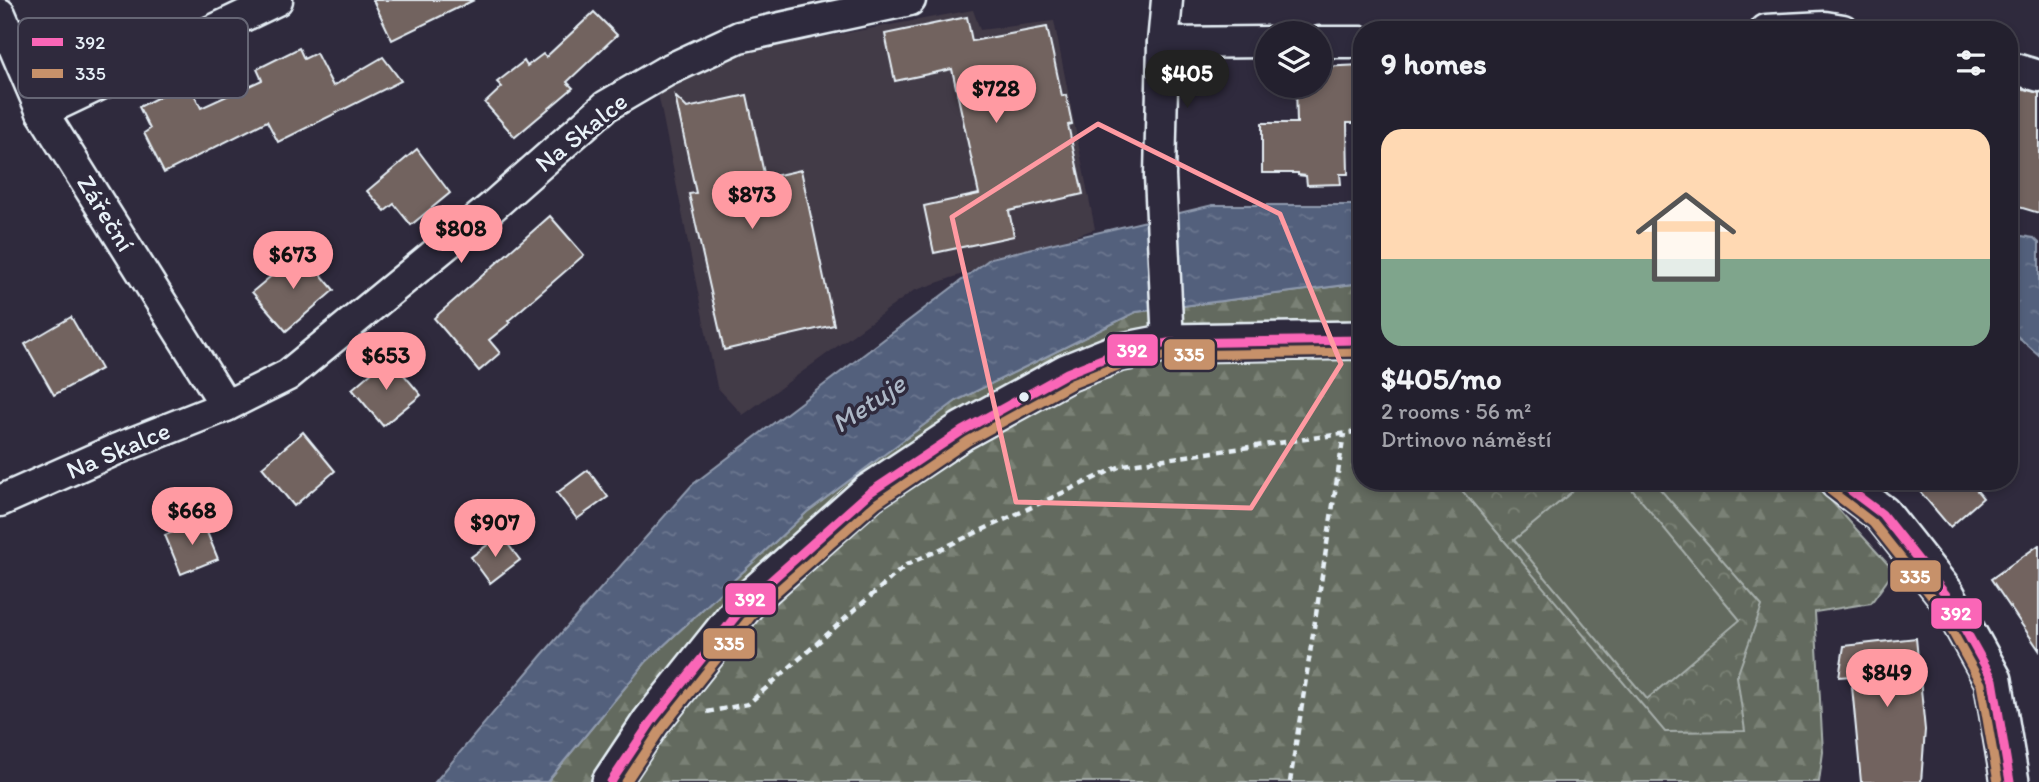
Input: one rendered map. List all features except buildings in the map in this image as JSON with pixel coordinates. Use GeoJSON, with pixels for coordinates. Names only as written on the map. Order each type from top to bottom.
{"type":"FeatureCollection","features":[{"type":"Feature","properties":{"kind":"street"},"geometry":{"type":"LineString","coordinates":[[239,18],[277,0]]}},
{"type":"Feature","properties":{"kind":"street","name":"Na Skalce"},"geometry":{"type":"LineString","coordinates":[[0,501],[117,449],[226,405],[288,375],[492,207],[606,106],[666,71],[739,37],[909,0]]}},
{"type":"Feature","properties":{"kind":"street"},"geometry":{"type":"LineString","coordinates":[[1167,0],[1163,43],[1160,176],[1168,330]]}},
{"type":"Feature","properties":{"kind":"street","name":"Zářeční"},"geometry":{"type":"LineString","coordinates":[[0,14],[18,55]]}},
{"type":"Feature","properties":{"kind":"street"},"geometry":{"type":"LineString","coordinates":[[1332,42],[1353,41]]}},
{"type":"Feature","properties":{"kind":"street"},"geometry":{"type":"LineString","coordinates":[[1163,43],[1255,42]]}},
{"type":"Feature","properties":{"kind":"street"},"geometry":{"type":"LineString","coordinates":[[2018,70],[2039,76]]}},
{"type":"Feature","properties":{"kind":"street","name":"Zářeční"},"geometry":{"type":"LineString","coordinates":[[37,98],[43,112],[226,405]]}},
{"type":"Feature","properties":{"kind":"street"},"geometry":{"type":"LineString","coordinates":[[43,112],[72,98]]}},
{"type":"Feature","properties":{"kind":"street"},"geometry":{"type":"LineString","coordinates":[[611,782],[651,722],[747,602],[870,493],[962,431],[1067,373],[1168,330],[1353,340]]}},
{"type":"Feature","properties":{"kind":"street"},"geometry":{"type":"LineString","coordinates":[[1850,490],[1882,514],[1946,595],[1993,680],[2010,782]]}},
{"type":"Feature","properties":{"kind":"path"},"geometry":{"type":"LineString","coordinates":[[651,722],[748,704],[906,565],[1123,466],[1353,432]]}},
{"type":"Feature","properties":{"kind":"path"},"geometry":{"type":"LineString","coordinates":[[1290,782],[1344,434]]}},
{"type":"Feature","properties":{"kind":"highlighted area"},"geometry":{"type":"Polygon","coordinates":[[[1098,124],[1280,214],[1341,364],[1251,508],[1016,502],[952,217],[1098,124]]]}},
{"type":"Feature","properties":{"kind":"shaded area"},"geometry":{"type":"Polygon","coordinates":[[[973,10],[980,30],[1054,21],[1095,229],[913,291],[743,415],[717,387],[653,68],[973,10]]]}},
{"type":"Feature","properties":{"kind":"green space"},"geometry":{"type":"Polygon","coordinates":[[[1353,284],[1353,490],[1821,490],[1894,571],[1871,603],[1815,612],[1823,752],[1819,782],[547,782],[646,662],[807,512],[956,401],[1136,312],[1353,284]]]}},
{"type":"Feature","properties":{"kind":"green space"},"geometry":{"type":"Polygon","coordinates":[[[1462,490],[1661,490],[1762,606],[1737,676],[1745,731],[1665,732],[1462,490]]]}},
{"type":"Feature","properties":{"kind":"green space"},"geometry":{"type":"Polygon","coordinates":[[[1574,490],[1632,490],[1740,620],[1647,699],[1514,540],[1574,490]]]}},
{"type":"Feature","properties":{"kind":"water","name":"Metuje"},"geometry":{"type":"Polygon","coordinates":[[[1213,205],[1353,205],[1353,284],[1136,312],[956,401],[807,512],[646,662],[547,782],[435,782],[542,655],[692,485],[991,258],[1213,205]]]}},
{"type":"Feature","properties":{"kind":"water"},"geometry":{"type":"Polygon","coordinates":[[[2018,235],[2034,238],[2039,243],[2039,355],[2018,337],[2018,235]]]}},
{"type":"Feature","properties":{"kind":"transit line","name":"392"},"geometry":{"type":"LineString","coordinates":[[611,782],[651,722],[747,602],[869,493],[962,431],[1067,373],[1117,353],[1168,343],[1353,340]]}},
{"type":"Feature","properties":{"kind":"transit line","name":"335"},"geometry":{"type":"LineString","coordinates":[[626,782],[661,729],[756,610],[877,503],[968,441],[1072,384],[1120,365],[1169,355],[1353,352]]}},
{"type":"Feature","properties":{"kind":"transit line","name":"392"},"geometry":{"type":"LineString","coordinates":[[1850,490],[1882,514],[1946,595],[1993,680],[2010,782]]}},
{"type":"Feature","properties":{"kind":"transit line","name":"335"},"geometry":{"type":"LineString","coordinates":[[1831,491],[1873,523],[1936,602],[1981,684],[1998,782]]}}]}
